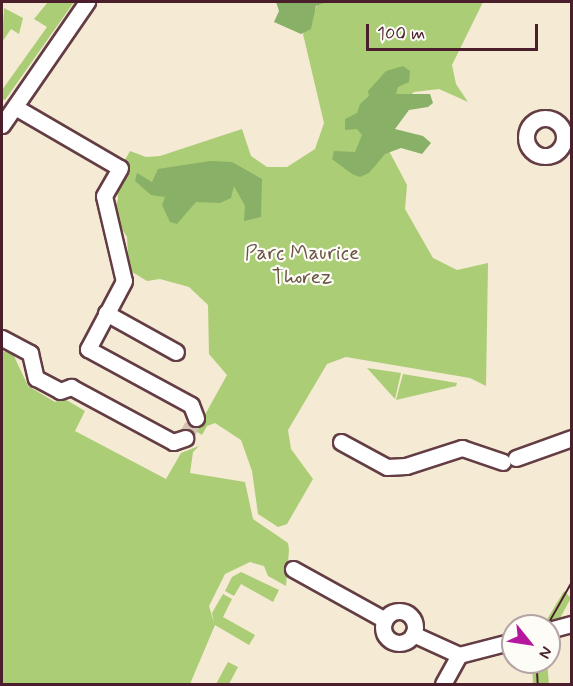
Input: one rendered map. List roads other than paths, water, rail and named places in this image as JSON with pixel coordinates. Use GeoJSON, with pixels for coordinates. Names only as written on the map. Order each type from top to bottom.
{"type":"FeatureCollection","features":[{"type":"Feature","properties":{"kind":"street"},"geometry":{"type":"LineString","coordinates":[[2,125],[87,2]]}},
{"type":"Feature","properties":{"kind":"street"},"geometry":{"type":"LineString","coordinates":[[15,107],[120,168],[104,196],[124,281],[88,349],[190,405],[196,418]]}},
{"type":"Feature","properties":{"kind":"street"},"geometry":{"type":"LineString","coordinates":[[106,313],[176,352]]}},
{"type":"Feature","properties":{"kind":"street"},"geometry":{"type":"LineString","coordinates":[[2,338],[30,353],[36,378],[60,391],[71,387],[173,442],[185,438]]}},
{"type":"Feature","properties":{"kind":"street"},"geometry":{"type":"LineString","coordinates":[[341,442],[387,467],[406,466],[462,448],[510,460],[572,438]]}},
{"type":"Feature","properties":{"kind":"street"},"geometry":{"type":"LineString","coordinates":[[293,569],[385,620]]}},
{"type":"Feature","properties":{"kind":"street"},"geometry":{"type":"LineString","coordinates":[[394,612],[406,612],[415,623],[413,634],[406,641],[392,640],[384,632],[385,620],[394,612]]}},
{"type":"Feature","properties":{"kind":"street"},"geometry":{"type":"LineString","coordinates":[[413,634],[459,655],[501,644]]}},
{"type":"Feature","properties":{"kind":"street"},"geometry":{"type":"LineString","coordinates":[[443,684],[459,655]]}},
{"type":"Feature","properties":{"kind":"tunnel"},"geometry":{"type":"LineString","coordinates":[[185,438],[196,418]]}},
{"type":"Feature","properties":{"kind":"tram line"},"geometry":{"type":"LineString","coordinates":[[554,614],[572,582]]}},
{"type":"Feature","properties":{"kind":"tram line"},"geometry":{"type":"LineString","coordinates":[[538,674],[538,684]]}},
{"type":"Feature","properties":{"kind":"park label","name":"Parc Maurice Thorez"},"geometry":{"type":"Point","coordinates":[302,265]}}]}
